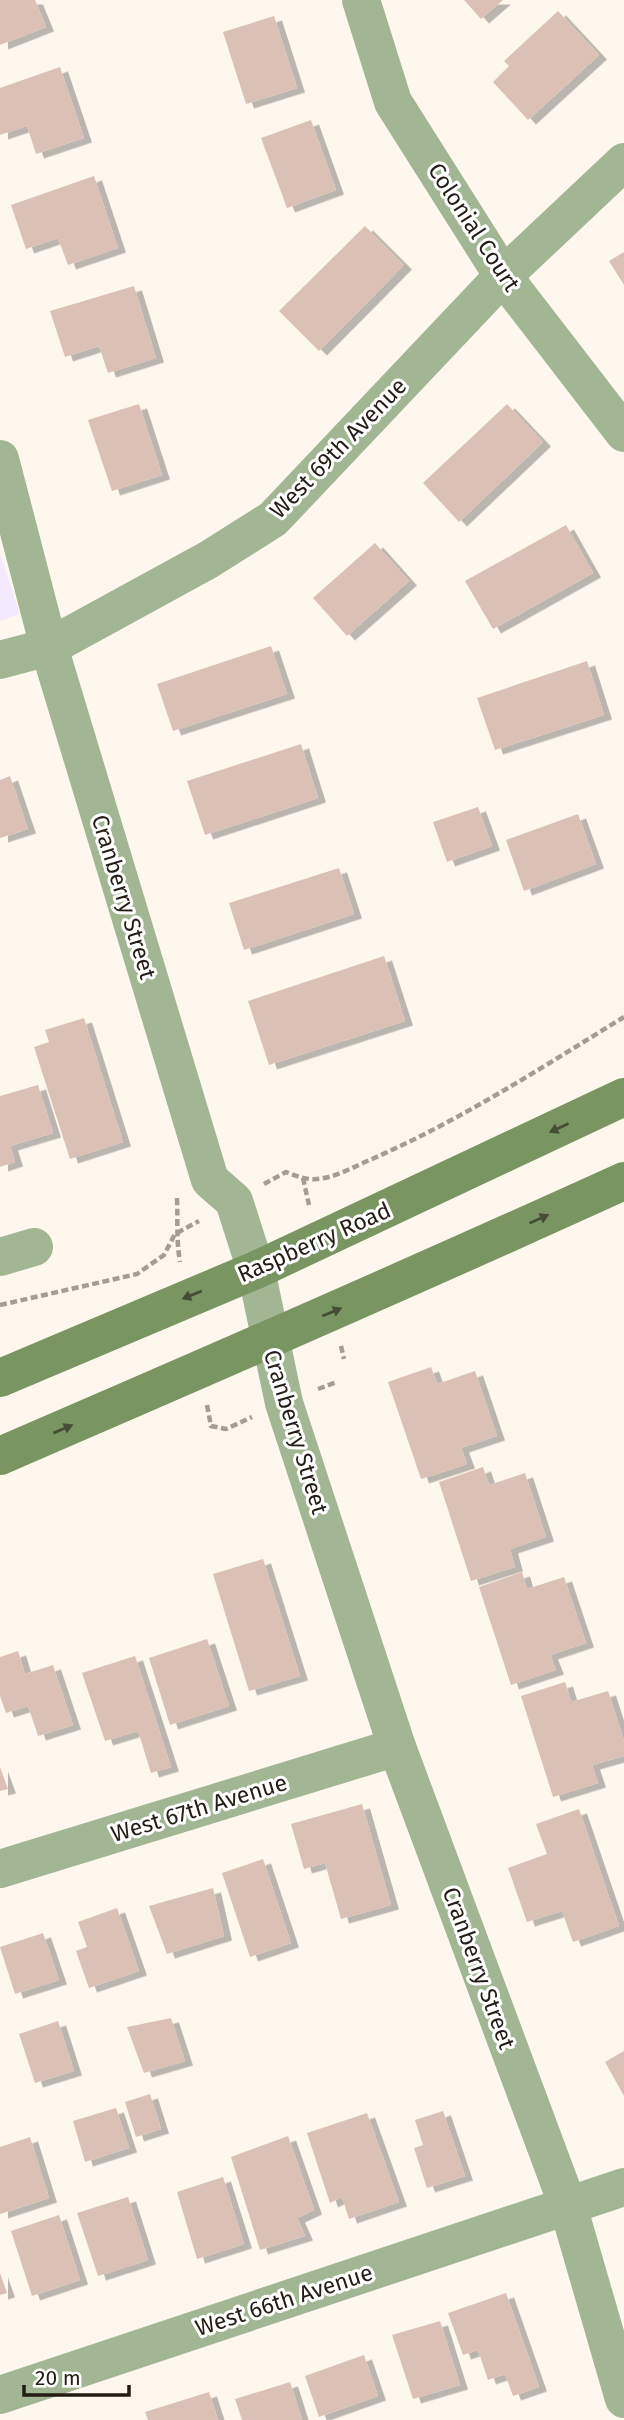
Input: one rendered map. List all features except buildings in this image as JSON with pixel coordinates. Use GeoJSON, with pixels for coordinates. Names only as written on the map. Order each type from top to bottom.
{"type":"FeatureCollection","features":[{"type":"Feature","properties":{"kind":"main road","name":"Raspberry Road"},"geometry":{"type":"LineString","coordinates":[[0,1378],[256,1270],[624,1097]]}},
{"type":"Feature","properties":{"kind":"main road"},"geometry":{"type":"LineString","coordinates":[[0,1456],[268,1337],[333,1312],[624,1181]]}},
{"type":"Feature","properties":{"kind":"street","name":"Colonial Court"},"geometry":{"type":"LineString","coordinates":[[361,0],[393,102],[503,276],[624,433]]}},
{"type":"Feature","properties":{"kind":"street","name":"West 69th Avenue"},"geometry":{"type":"LineString","coordinates":[[0,660],[49,647],[208,560],[273,519],[503,276],[624,162]]}},
{"type":"Feature","properties":{"kind":"street","name":"Cranberry Street"},"geometry":{"type":"LineString","coordinates":[[0,459],[49,647],[210,1180],[234,1201],[256,1270],[284,1403],[397,1748],[568,2206],[624,2399]]}},
{"type":"Feature","properties":{"kind":"street","name":"West 67th Avenue"},"geometry":{"type":"LineString","coordinates":[[0,1869],[397,1748]]}},
{"type":"Feature","properties":{"kind":"street","name":"West 66th Avenue"},"geometry":{"type":"LineString","coordinates":[[0,2395],[624,2187]]}},
{"type":"Feature","properties":{"kind":"path"},"geometry":{"type":"LineString","coordinates":[[0,1305],[137,1274],[164,1255],[175,1234],[286,1172],[303,1178],[319,1179],[418,1139],[468,1113],[624,1017]]}},
{"type":"Feature","properties":{"kind":"shaded area"},"geometry":{"type":"Polygon","coordinates":[[[0,554],[20,614],[0,621],[0,554]]]}}]}
